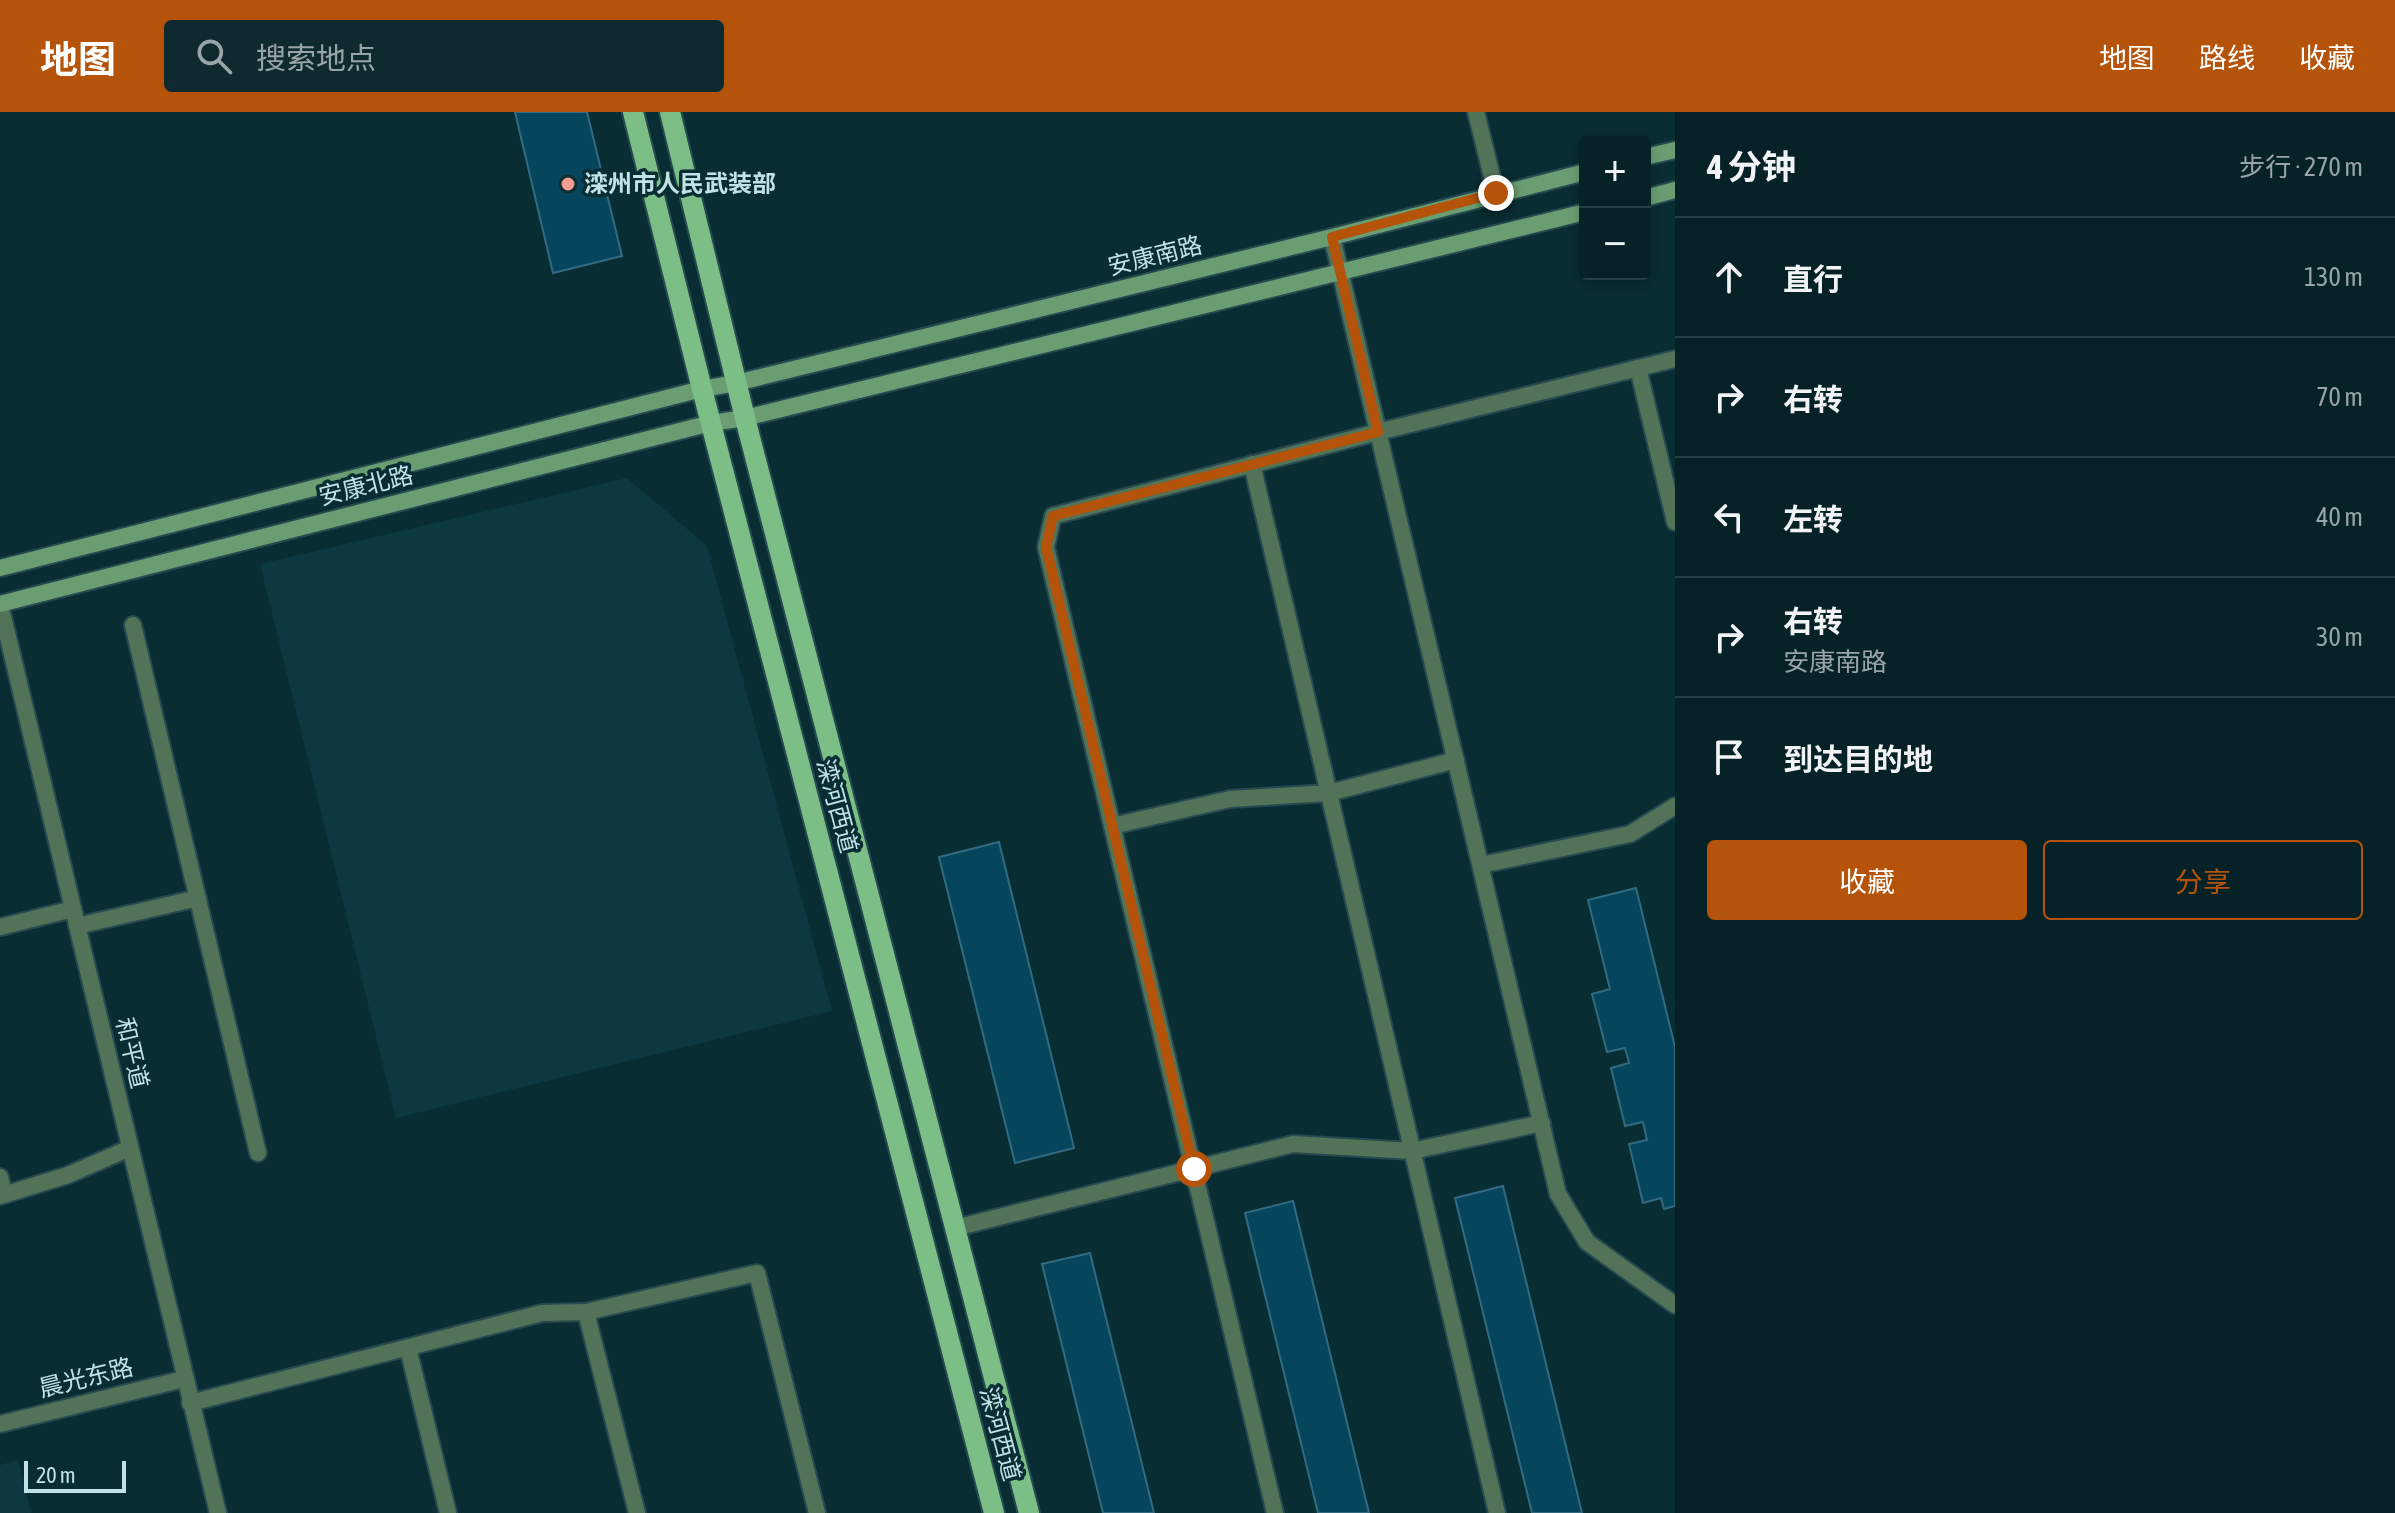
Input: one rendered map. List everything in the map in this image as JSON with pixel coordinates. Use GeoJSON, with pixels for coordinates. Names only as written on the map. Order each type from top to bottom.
{"type":"FeatureCollection","features":[{"type":"Feature","properties":{"kind":"main road","name":"滦河西道"},"geometry":{"type":"LineString","coordinates":[[633,112],[994,1513]]}},
{"type":"Feature","properties":{"kind":"main road","name":"滦河西道"},"geometry":{"type":"LineString","coordinates":[[670,112],[736,383],[1029,1513]]}},
{"type":"Feature","properties":{"kind":"main road"},"geometry":{"type":"LineString","coordinates":[[1651,156],[1675,150]]}},
{"type":"Feature","properties":{"kind":"main road","name":"安康南路"},"geometry":{"type":"LineString","coordinates":[[736,383],[1579,173]]}},
{"type":"Feature","properties":{"kind":"main road"},"geometry":{"type":"LineString","coordinates":[[1651,196],[1675,190]]}},
{"type":"Feature","properties":{"kind":"main road"},"geometry":{"type":"LineString","coordinates":[[745,418],[1579,213]]}},
{"type":"Feature","properties":{"kind":"main road","name":"安康北路"},"geometry":{"type":"LineString","coordinates":[[0,568],[702,389],[736,383]]}},
{"type":"Feature","properties":{"kind":"main road","name":"安康北路"},"geometry":{"type":"LineString","coordinates":[[0,604],[711,423],[745,418]]}},
{"type":"Feature","properties":{"kind":"street"},"geometry":{"type":"LineString","coordinates":[[1476,112],[1496,193]]}},
{"type":"Feature","properties":{"kind":"street"},"geometry":{"type":"LineString","coordinates":[[1332,237],[1558,1194],[1587,1242],[1675,1305]]}},
{"type":"Feature","properties":{"kind":"street"},"geometry":{"type":"LineString","coordinates":[[1275,1513],[1046,547],[1053,516],[1675,359]]}},
{"type":"Feature","properties":{"kind":"street"},"geometry":{"type":"LineString","coordinates":[[1638,368],[1675,522]]}},
{"type":"Feature","properties":{"kind":"street"},"geometry":{"type":"LineString","coordinates":[[1252,464],[1497,1513]]}},
{"type":"Feature","properties":{"kind":"street","name":"和平道"},"geometry":{"type":"LineString","coordinates":[[0,604],[218,1513]]}},
{"type":"Feature","properties":{"kind":"street"},"geometry":{"type":"LineString","coordinates":[[133,625],[258,1153]]}},
{"type":"Feature","properties":{"kind":"street"},"geometry":{"type":"LineString","coordinates":[[1112,826],[1230,799],[1329,793],[1456,760]]}},
{"type":"Feature","properties":{"kind":"street"},"geometry":{"type":"LineString","coordinates":[[1481,865],[1630,834],[1675,806]]}},
{"type":"Feature","properties":{"kind":"street"},"geometry":{"type":"LineString","coordinates":[[77,926],[198,898]]}},
{"type":"Feature","properties":{"kind":"street"},"geometry":{"type":"LineString","coordinates":[[0,927],[73,909]]}},
{"type":"Feature","properties":{"kind":"street"},"geometry":{"type":"LineString","coordinates":[[955,1228],[1293,1144],[1412,1151],[1542,1123]]}},
{"type":"Feature","properties":{"kind":"street"},"geometry":{"type":"LineString","coordinates":[[0,1177],[2,1196],[68,1175],[130,1148]]}},
{"type":"Feature","properties":{"kind":"street"},"geometry":{"type":"LineString","coordinates":[[190,1403],[542,1313],[586,1312],[757,1273],[817,1513]]}},
{"type":"Feature","properties":{"kind":"street"},"geometry":{"type":"LineString","coordinates":[[586,1312],[637,1513]]}},
{"type":"Feature","properties":{"kind":"street"},"geometry":{"type":"LineString","coordinates":[[408,1348],[448,1513]]}},
{"type":"Feature","properties":{"kind":"street","name":"晨光东路"},"geometry":{"type":"LineString","coordinates":[[0,1424],[184,1379]]}},
{"type":"Feature","properties":{"kind":"shaded area"},"geometry":{"type":"Polygon","coordinates":[[[627,478],[707,546],[832,1011],[396,1118],[260,564],[627,478]]]}},
{"type":"Feature","properties":{"kind":"shaded area"},"geometry":{"type":"Polygon","coordinates":[[[18,1460],[31,1513],[0,1513],[0,1465],[18,1460]]]}},
{"type":"Feature","properties":{"kind":"building","name":"滦州市人民武装部"},"geometry":{"type":"Polygon","coordinates":[[[515,112],[587,112],[622,256],[553,273],[515,112]]]}},
{"type":"Feature","properties":{"kind":"building"},"geometry":{"type":"Polygon","coordinates":[[[999,842],[1074,1148],[1015,1163],[939,857],[999,842]]]}},
{"type":"Feature","properties":{"kind":"building"},"geometry":{"type":"Polygon","coordinates":[[[1636,888],[1675,1047],[1675,1206],[1664,1209],[1661,1198],[1643,1203],[1629,1144],[1647,1140],[1643,1122],[1625,1126],[1611,1068],[1629,1063],[1625,1048],[1607,1052],[1592,994],[1610,989],[1588,900],[1636,888]]]}},
{"type":"Feature","properties":{"kind":"building"},"geometry":{"type":"Polygon","coordinates":[[[1503,1186],[1582,1513],[1532,1513],[1455,1198],[1503,1186]]]}},
{"type":"Feature","properties":{"kind":"building"},"geometry":{"type":"Polygon","coordinates":[[[1293,1201],[1369,1513],[1318,1513],[1245,1213],[1293,1201]]]}},
{"type":"Feature","properties":{"kind":"building"},"geometry":{"type":"Polygon","coordinates":[[[1090,1253],[1154,1513],[1103,1513],[1042,1264],[1090,1253]]]}},
{"type":"Feature","properties":{"kind":"place","name":"滦州市人民武装部"},"geometry":{"type":"Point","coordinates":[568,184]}},
{"type":"Feature","properties":{"kind":"route"},"geometry":{"type":"LineString","coordinates":[[1194,1169],[1046,547],[1053,516],[1378,432],[1332,237],[1496,193]]}}]}
